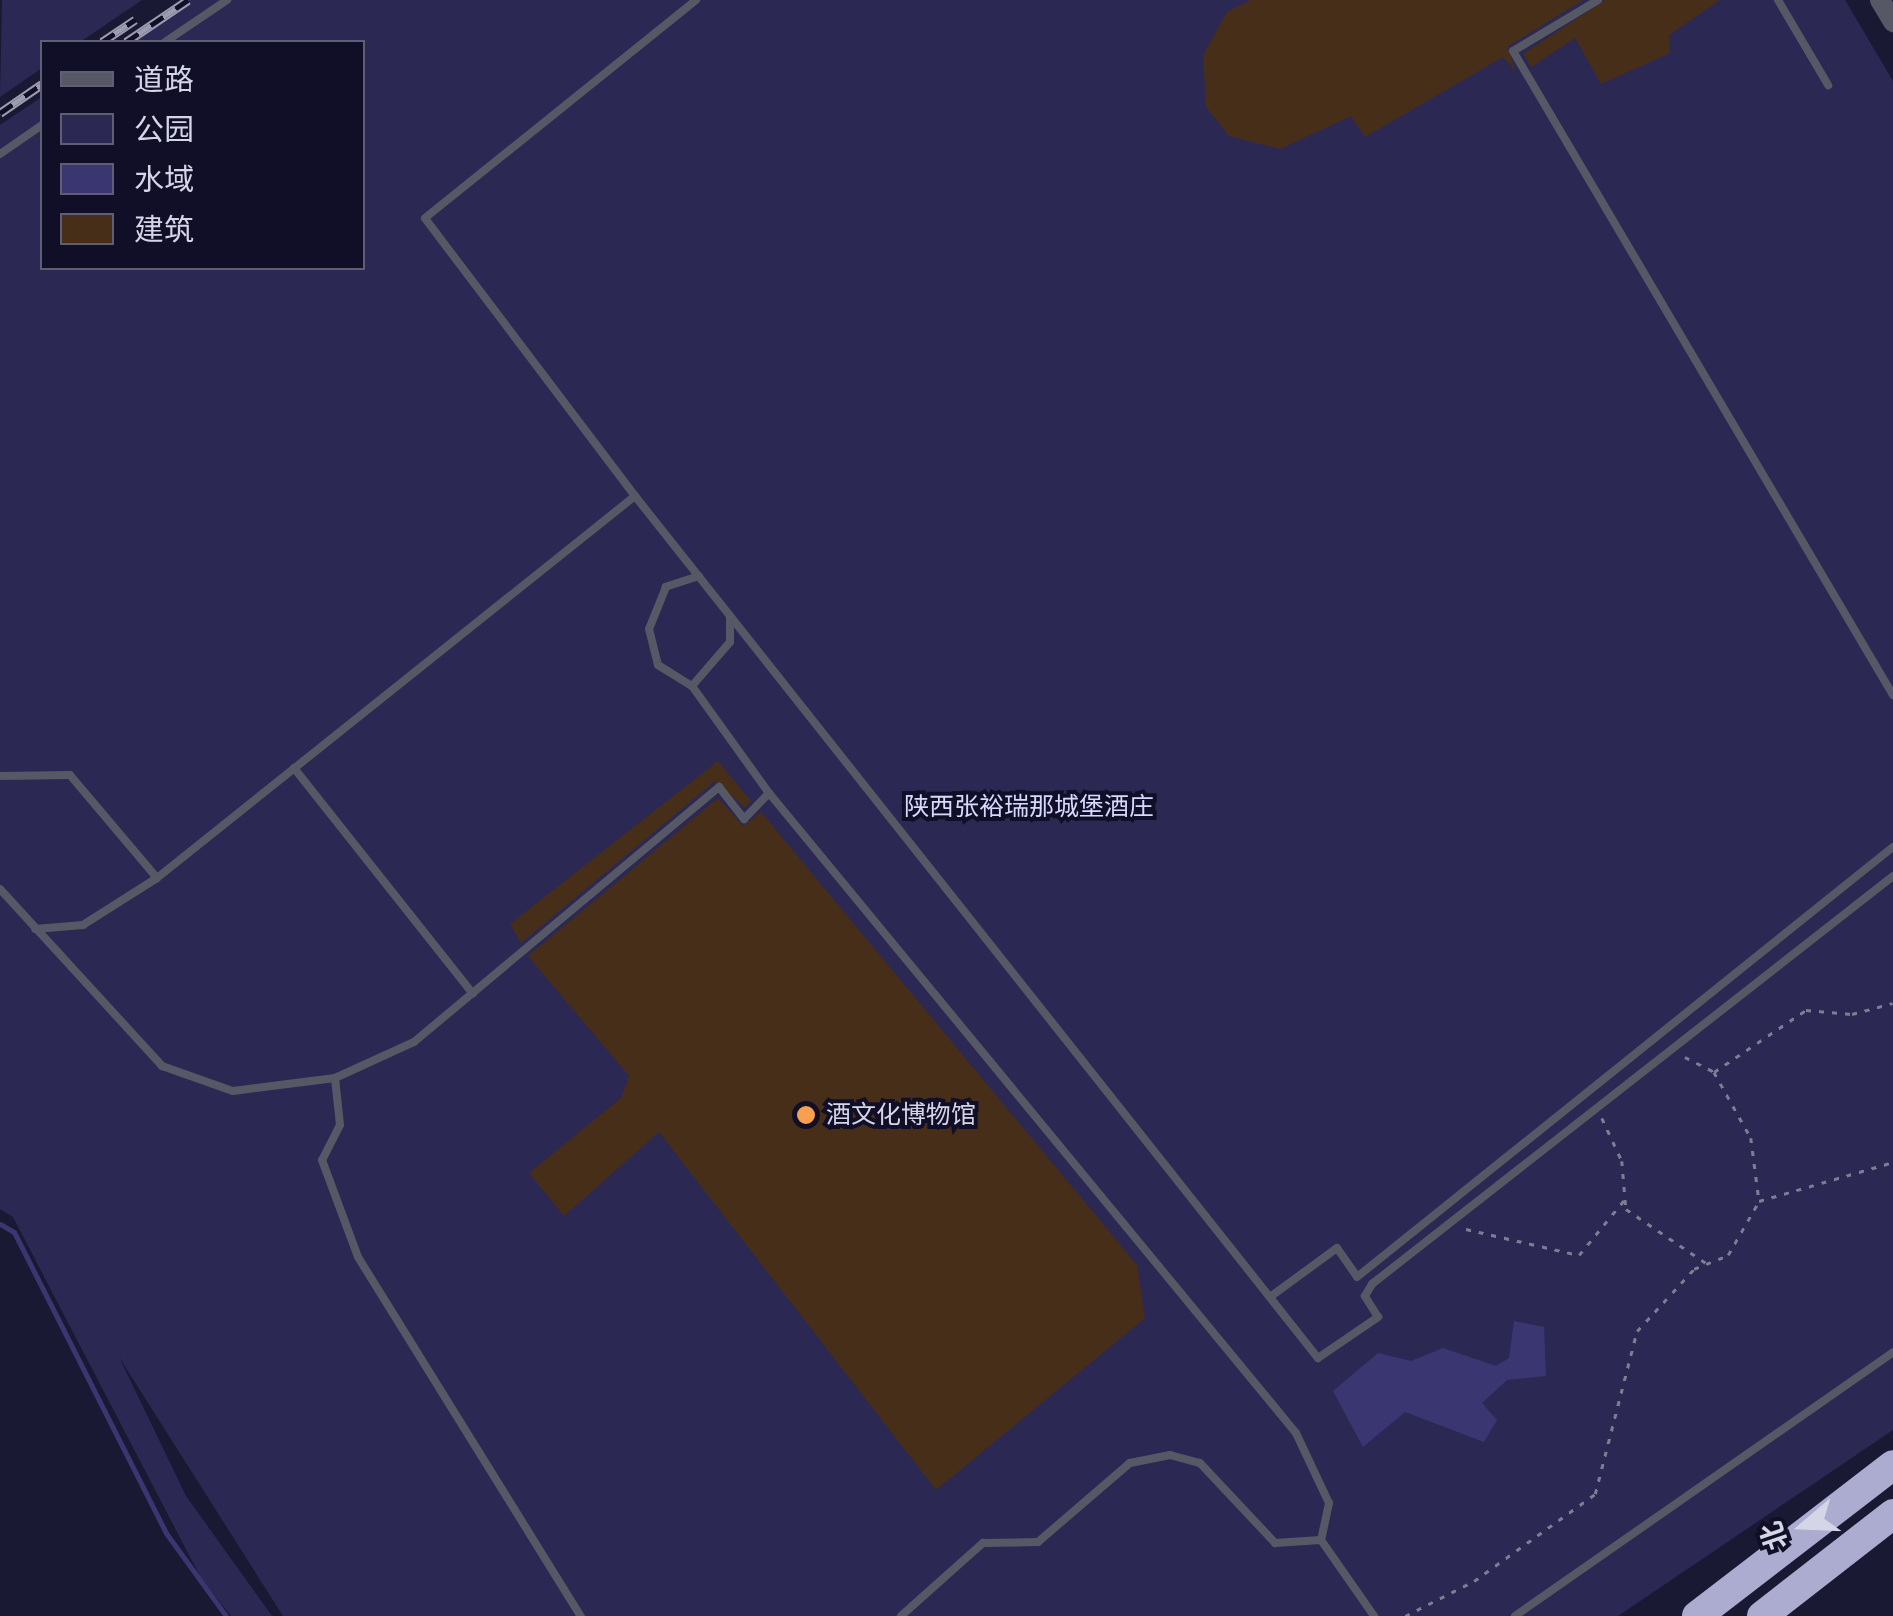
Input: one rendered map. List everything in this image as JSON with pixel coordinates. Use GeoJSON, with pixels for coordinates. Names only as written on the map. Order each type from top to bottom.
{"type":"FeatureCollection","features":[{"type":"Feature","properties":{"kind":"highway"},"geometry":{"type":"LineString","coordinates":[[1697,1616],[1893,1464]]}},
{"type":"Feature","properties":{"kind":"highway"},"geometry":{"type":"LineString","coordinates":[[1762,1616],[1893,1514]]}},
{"type":"Feature","properties":{"kind":"street"},"geometry":{"type":"LineString","coordinates":[[1880,0],[1893,22]]}},
{"type":"Feature","properties":{"kind":"lane"},"geometry":{"type":"LineString","coordinates":[[168,40],[228,0]]}},
{"type":"Feature","properties":{"kind":"lane"},"geometry":{"type":"LineString","coordinates":[[696,0],[424,218],[635,496],[1318,1358],[1378,1317],[1365,1296],[1372,1284],[1893,876]]}},
{"type":"Feature","properties":{"kind":"lane"},"geometry":{"type":"LineString","coordinates":[[1598,0],[1513,51],[1893,694]]}},
{"type":"Feature","properties":{"kind":"lane"},"geometry":{"type":"LineString","coordinates":[[1778,0],[1828,85]]}},
{"type":"Feature","properties":{"kind":"lane"},"geometry":{"type":"LineString","coordinates":[[0,154],[40,126]]}},
{"type":"Feature","properties":{"kind":"lane"},"geometry":{"type":"LineString","coordinates":[[36,929],[83,926],[157,878],[635,496]]}},
{"type":"Feature","properties":{"kind":"lane"},"geometry":{"type":"LineString","coordinates":[[699,576],[666,587],[649,628],[658,665],[692,686],[769,793],[1296,1433],[1330,1503],[1320,1540]]}},
{"type":"Feature","properties":{"kind":"lane"},"geometry":{"type":"LineString","coordinates":[[692,686],[730,642],[730,616]]}},
{"type":"Feature","properties":{"kind":"lane"},"geometry":{"type":"LineString","coordinates":[[294,768],[473,994]]}},
{"type":"Feature","properties":{"kind":"lane"},"geometry":{"type":"LineString","coordinates":[[0,776],[70,774],[157,878]]}},
{"type":"Feature","properties":{"kind":"lane"},"geometry":{"type":"LineString","coordinates":[[0,889],[162,1066],[233,1091],[335,1078],[414,1042],[719,787],[744,819],[769,793]]}},
{"type":"Feature","properties":{"kind":"lane"},"geometry":{"type":"LineString","coordinates":[[1270,1297],[1337,1248],[1356,1277],[1893,847]]}},
{"type":"Feature","properties":{"kind":"lane"},"geometry":{"type":"LineString","coordinates":[[335,1078],[340,1125],[322,1160],[358,1257],[581,1616]]}},
{"type":"Feature","properties":{"kind":"lane"},"geometry":{"type":"LineString","coordinates":[[1515,1616],[1893,1352]]}},
{"type":"Feature","properties":{"kind":"lane"},"geometry":{"type":"LineString","coordinates":[[901,1616],[983,1543],[1038,1542],[1130,1463],[1170,1455],[1212,1473],[1275,1543],[1320,1540]]}},
{"type":"Feature","properties":{"kind":"lane"},"geometry":{"type":"LineString","coordinates":[[1320,1540],[1374,1616]]}},
{"type":"Feature","properties":{"kind":"path"},"geometry":{"type":"LineString","coordinates":[[1714,1072],[1806,1010],[1852,1014],[1893,1003]]}},
{"type":"Feature","properties":{"kind":"path"},"geometry":{"type":"LineString","coordinates":[[1404,1616],[1474,1581],[1596,1494],[1638,1331],[1707,1264],[1728,1254],[1759,1201],[1751,1138],[1714,1072],[1671,1050]]}},
{"type":"Feature","properties":{"kind":"path"},"geometry":{"type":"LineString","coordinates":[[1450,1224],[1580,1255],[1625,1200],[1622,1161],[1597,1108]]}},
{"type":"Feature","properties":{"kind":"path"},"geometry":{"type":"LineString","coordinates":[[1759,1201],[1893,1162]]}},
{"type":"Feature","properties":{"kind":"path"},"geometry":{"type":"LineString","coordinates":[[1625,1200],[1707,1264]]}},
{"type":"Feature","properties":{"kind":"green space"},"geometry":{"type":"Polygon","coordinates":[[[2,0],[142,0],[83,40],[40,40],[40,69],[0,97],[2,0]]]}},
{"type":"Feature","properties":{"kind":"green space","name":"陕西张裕瑞那城堡酒庄"},"geometry":{"type":"Polygon","coordinates":[[[186,0],[1845,0],[1893,81],[1893,1430],[1618,1616],[283,1616],[119,1357],[186,1496],[272,1616],[231,1616],[201,1578],[13,1217],[0,1209],[0,125],[40,98],[40,270],[365,270],[365,40],[126,40],[186,0]]]}},
{"type":"Feature","properties":{"kind":"water"},"geometry":{"type":"Polygon","coordinates":[[[1514,1321],[1544,1327],[1546,1376],[1507,1380],[1482,1403],[1497,1420],[1484,1442],[1405,1412],[1363,1447],[1333,1391],[1378,1353],[1411,1361],[1443,1348],[1496,1366],[1509,1358],[1514,1321]]]}},
{"type":"Feature","properties":{"kind":"building"},"geometry":{"type":"Polygon","coordinates":[[[1251,0],[1583,0],[1507,47],[1516,71],[1503,57],[1365,137],[1351,116],[1280,149],[1229,136],[1206,107],[1203,55],[1227,12],[1251,0]]]}},
{"type":"Feature","properties":{"kind":"building"},"geometry":{"type":"Polygon","coordinates":[[[1605,0],[1720,0],[1669,35],[1670,53],[1601,84],[1575,38],[1531,67],[1523,54],[1605,0]]]}},
{"type":"Feature","properties":{"kind":"building"},"geometry":{"type":"Polygon","coordinates":[[[718,761],[751,801],[745,808],[715,781],[521,943],[510,924],[718,761]]]}},
{"type":"Feature","properties":{"kind":"building","name":"酒文化博物馆"},"geometry":{"type":"Polygon","coordinates":[[[718,798],[743,826],[761,812],[1137,1265],[1145,1318],[936,1490],[659,1132],[564,1216],[529,1173],[621,1098],[629,1076],[528,956],[718,798]]]}},
{"type":"Feature","properties":{"kind":"waterway"},"geometry":{"type":"LineString","coordinates":[[0,1224],[14,1232],[166,1533],[226,1616]]}},
{"type":"Feature","properties":{"kind":"railway"},"geometry":{"type":"LineString","coordinates":[[129,40],[188,0]]}},
{"type":"Feature","properties":{"kind":"railway"},"geometry":{"type":"LineString","coordinates":[[105,40],[135,20]]}},
{"type":"Feature","properties":{"kind":"railway"},"geometry":{"type":"LineString","coordinates":[[0,113],[40,85]]}},
{"type":"Feature","properties":{"kind":"place","name":"酒文化博物馆"},"geometry":{"type":"Point","coordinates":[806,1115]}}]}
